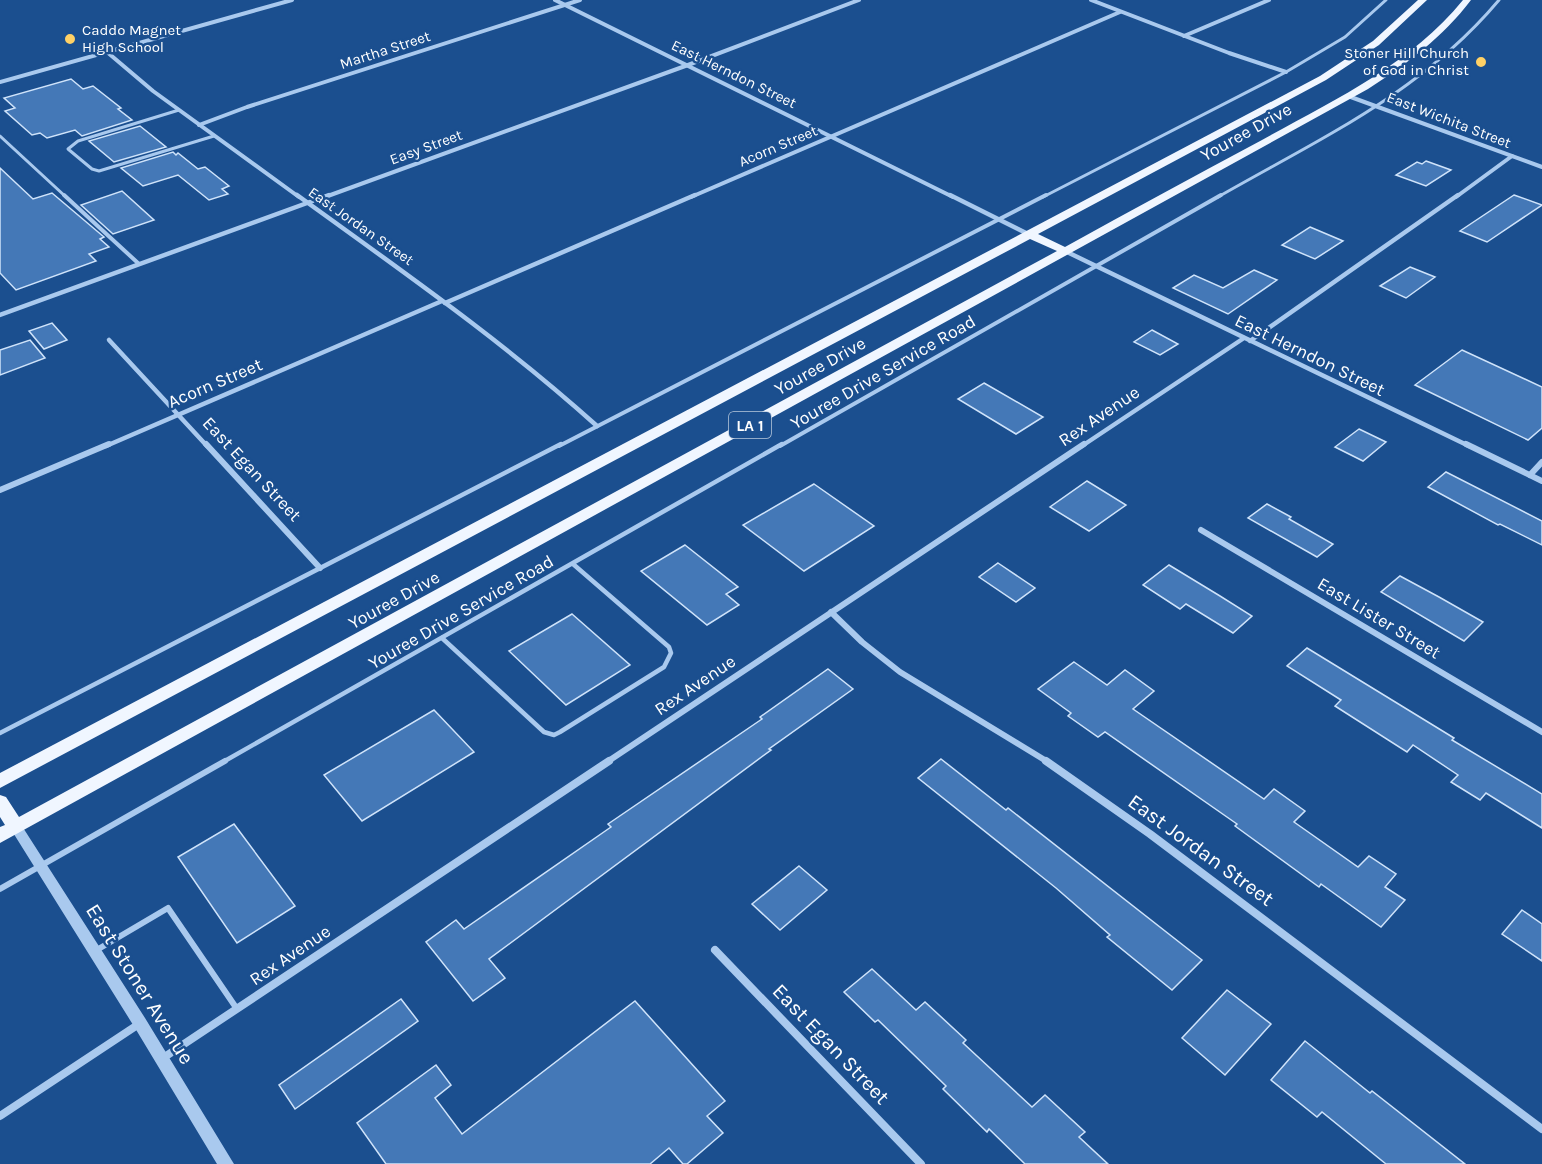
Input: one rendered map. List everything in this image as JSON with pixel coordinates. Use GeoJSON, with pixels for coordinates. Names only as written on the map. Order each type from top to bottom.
{"type":"FeatureCollection","features":[{"type":"Feature","properties":{"kind":"main road","name":"Youree Drive"},"geometry":{"type":"LineString","coordinates":[[0,781],[1031,235],[1343,66],[1394,29],[1423,0]]}},
{"type":"Feature","properties":{"kind":"main road","name":"Youree Drive"},"geometry":{"type":"LineString","coordinates":[[16,827],[1348,96],[1411,56],[1432,38],[1467,0]]}},
{"type":"Feature","properties":{"kind":"main road"},"geometry":{"type":"LineString","coordinates":[[1031,235],[1067,252]]}},
{"type":"Feature","properties":{"kind":"main road"},"geometry":{"type":"LineString","coordinates":[[0,802],[16,827]]}},
{"type":"Feature","properties":{"kind":"main road","name":"LA 1"},"geometry":{"type":"LineString","coordinates":[[0,836],[16,827]]}},
{"type":"Feature","properties":{"kind":"street"},"geometry":{"type":"LineString","coordinates":[[0,82],[292,0]]}},
{"type":"Feature","properties":{"kind":"street","name":"East Herndon Street"},"geometry":{"type":"LineString","coordinates":[[555,0],[1031,235]]}},
{"type":"Feature","properties":{"kind":"street","name":"Martha Street"},"geometry":{"type":"LineString","coordinates":[[199,125],[247,107],[580,0]]}},
{"type":"Feature","properties":{"kind":"street","name":"Easy Street"},"geometry":{"type":"LineString","coordinates":[[0,315],[688,65],[859,0]]}},
{"type":"Feature","properties":{"kind":"street"},"geometry":{"type":"LineString","coordinates":[[1091,0],[1286,72]]}},
{"type":"Feature","properties":{"kind":"street"},"geometry":{"type":"LineString","coordinates":[[1184,36],[1269,0]]}},
{"type":"Feature","properties":{"kind":"street","name":"Acorn Street"},"geometry":{"type":"LineString","coordinates":[[0,490],[1120,12]]}},
{"type":"Feature","properties":{"kind":"street","name":"East Jordan Street"},"geometry":{"type":"LineString","coordinates":[[107,52],[199,125],[443,302],[566,398],[597,426]]}},
{"type":"Feature","properties":{"kind":"street","name":"East Wichita Street"},"geometry":{"type":"LineString","coordinates":[[1348,96],[1542,166]]}},
{"type":"Feature","properties":{"kind":"street","name":"Rex Avenue"},"geometry":{"type":"LineString","coordinates":[[162,1059],[831,612],[1307,299],[1443,208],[1512,156]]}},
{"type":"Feature","properties":{"kind":"street","name":"East Herndon Street"},"geometry":{"type":"LineString","coordinates":[[1067,252],[1542,481]]}},
{"type":"Feature","properties":{"kind":"street","name":"East Egan Street"},"geometry":{"type":"LineString","coordinates":[[109,340],[321,568]]}},
{"type":"Feature","properties":{"kind":"street"},"geometry":{"type":"LineString","coordinates":[[1530,475],[1542,462]]}},
{"type":"Feature","properties":{"kind":"street","name":"East Lister Street"},"geometry":{"type":"LineString","coordinates":[[1201,530],[1542,732]]}},
{"type":"Feature","properties":{"kind":"street","name":"East Jordan Street"},"geometry":{"type":"LineString","coordinates":[[831,612],[862,642],[900,672],[1039,756],[1150,834],[1542,1128]]}},
{"type":"Feature","properties":{"kind":"street","name":"East Stoner Avenue"},"geometry":{"type":"LineString","coordinates":[[16,827],[226,1164]]}},
{"type":"Feature","properties":{"kind":"street","name":"East Egan Street"},"geometry":{"type":"LineString","coordinates":[[715,950],[921,1164]]}},
{"type":"Feature","properties":{"kind":"street"},"geometry":{"type":"LineString","coordinates":[[0,1116],[140,1023]]}},
{"type":"Feature","properties":{"kind":"lane"},"geometry":{"type":"LineString","coordinates":[[0,733],[1286,72],[1345,37],[1386,0]]}},
{"type":"Feature","properties":{"kind":"lane","name":"Youree Drive Service Road"},"geometry":{"type":"LineString","coordinates":[[0,889],[1378,106],[1445,60],[1473,33],[1499,0]]}},
{"type":"Feature","properties":{"kind":"lane"},"geometry":{"type":"LineString","coordinates":[[179,110],[78,141],[69,149],[92,169],[99,171],[214,136]]}},
{"type":"Feature","properties":{"kind":"lane"},"geometry":{"type":"LineString","coordinates":[[0,136],[139,264]]}},
{"type":"Feature","properties":{"kind":"lane"},"geometry":{"type":"LineString","coordinates":[[442,638],[544,732],[554,735],[560,732],[664,667],[671,653],[669,647],[573,564]]}},
{"type":"Feature","properties":{"kind":"lane"},"geometry":{"type":"LineString","coordinates":[[95,951],[168,908],[237,1009]]}},
{"type":"Feature","properties":{"kind":"building"},"geometry":{"type":"Polygon","coordinates":[[[71,79],[83,89],[93,86],[121,108],[118,109],[132,120],[82,136],[75,130],[47,138],[40,133],[32,135],[5,111],[15,108],[4,98],[71,79]]]}},
{"type":"Feature","properties":{"kind":"building"},"geometry":{"type":"Polygon","coordinates":[[[140,126],[166,147],[114,162],[89,141],[140,126]]]}},
{"type":"Feature","properties":{"kind":"building"},"geometry":{"type":"Polygon","coordinates":[[[173,152],[176,155],[178,153],[198,169],[205,167],[229,186],[222,189],[228,194],[209,200],[178,175],[143,186],[121,168],[173,152]]]}},
{"type":"Feature","properties":{"kind":"building"},"geometry":{"type":"Polygon","coordinates":[[[1426,161],[1451,170],[1426,186],[1396,175],[1417,162],[1422,164],[1426,161]]]}},
{"type":"Feature","properties":{"kind":"building"},"geometry":{"type":"Polygon","coordinates":[[[0,168],[33,199],[52,193],[104,237],[100,239],[109,247],[89,254],[96,261],[16,290],[0,273],[0,168]]]}},
{"type":"Feature","properties":{"kind":"building"},"geometry":{"type":"Polygon","coordinates":[[[122,191],[154,220],[113,234],[81,205],[122,191]]]}},
{"type":"Feature","properties":{"kind":"building"},"geometry":{"type":"Polygon","coordinates":[[[1514,195],[1542,205],[1487,242],[1460,231],[1514,195]]]}},
{"type":"Feature","properties":{"kind":"building"},"geometry":{"type":"Polygon","coordinates":[[[1310,227],[1343,241],[1315,259],[1282,245],[1310,227]]]}},
{"type":"Feature","properties":{"kind":"building"},"geometry":{"type":"Polygon","coordinates":[[[1410,267],[1435,277],[1406,298],[1380,286],[1410,267]]]}},
{"type":"Feature","properties":{"kind":"building"},"geometry":{"type":"Polygon","coordinates":[[[1254,270],[1277,280],[1228,314],[1173,288],[1194,275],[1223,288],[1254,270]]]}},
{"type":"Feature","properties":{"kind":"building"},"geometry":{"type":"Polygon","coordinates":[[[52,323],[67,340],[44,349],[29,331],[52,323]]]}},
{"type":"Feature","properties":{"kind":"building"},"geometry":{"type":"Polygon","coordinates":[[[1152,330],[1178,344],[1160,355],[1134,342],[1152,330]]]}},
{"type":"Feature","properties":{"kind":"building"},"geometry":{"type":"Polygon","coordinates":[[[30,340],[45,358],[0,375],[0,350],[30,340]]]}},
{"type":"Feature","properties":{"kind":"building"},"geometry":{"type":"Polygon","coordinates":[[[1462,350],[1542,387],[1542,428],[1528,440],[1415,385],[1462,350]]]}},
{"type":"Feature","properties":{"kind":"building"},"geometry":{"type":"Polygon","coordinates":[[[984,383],[1043,417],[1016,434],[958,399],[984,383]]]}},
{"type":"Feature","properties":{"kind":"building"},"geometry":{"type":"Polygon","coordinates":[[[1359,429],[1386,442],[1363,461],[1335,447],[1359,429]]]}},
{"type":"Feature","properties":{"kind":"building"},"geometry":{"type":"Polygon","coordinates":[[[1446,472],[1542,521],[1542,545],[1498,525],[1428,487],[1446,472]]]}},
{"type":"Feature","properties":{"kind":"building"},"geometry":{"type":"Polygon","coordinates":[[[1087,481],[1126,505],[1089,531],[1050,507],[1087,481]]]}},
{"type":"Feature","properties":{"kind":"building"},"geometry":{"type":"Polygon","coordinates":[[[814,484],[874,526],[804,571],[743,525],[814,484]]]}},
{"type":"Feature","properties":{"kind":"building"},"geometry":{"type":"Polygon","coordinates":[[[1267,504],[1333,544],[1317,557],[1248,518],[1267,504]]]}},
{"type":"Feature","properties":{"kind":"building"},"geometry":{"type":"Polygon","coordinates":[[[685,545],[738,587],[726,594],[739,605],[707,625],[641,571],[685,545]]]}},
{"type":"Feature","properties":{"kind":"building"},"geometry":{"type":"Polygon","coordinates":[[[998,563],[1035,588],[1016,602],[979,577],[998,563]]]}},
{"type":"Feature","properties":{"kind":"building"},"geometry":{"type":"Polygon","coordinates":[[[1169,565],[1252,616],[1233,633],[1186,604],[1180,609],[1143,585],[1169,565]]]}},
{"type":"Feature","properties":{"kind":"building"},"geometry":{"type":"Polygon","coordinates":[[[1400,576],[1483,622],[1464,641],[1381,592],[1400,576]]]}},
{"type":"Feature","properties":{"kind":"building"},"geometry":{"type":"Polygon","coordinates":[[[572,614],[630,665],[566,705],[509,651],[572,614]]]}},
{"type":"Feature","properties":{"kind":"building"},"geometry":{"type":"Polygon","coordinates":[[[1307,648],[1542,794],[1542,828],[1486,793],[1480,800],[1451,782],[1458,775],[1413,745],[1407,752],[1335,706],[1341,700],[1287,666],[1307,648]]]}},
{"type":"Feature","properties":{"kind":"building"},"geometry":{"type":"Polygon","coordinates":[[[1074,662],[1107,685],[1125,670],[1154,691],[1133,709],[1264,799],[1274,789],[1305,811],[1294,822],[1358,867],[1369,856],[1396,874],[1385,887],[1405,900],[1381,927],[1321,884],[1319,887],[1235,826],[1237,824],[1105,732],[1098,737],[1068,716],[1071,713],[1038,689],[1074,662]]]}},
{"type":"Feature","properties":{"kind":"building"},"geometry":{"type":"Polygon","coordinates":[[[828,669],[853,689],[769,749],[771,750],[489,959],[505,978],[473,1001],[426,942],[456,920],[464,929],[611,827],[608,824],[762,719],[760,717],[828,669]]]}},
{"type":"Feature","properties":{"kind":"building"},"geometry":{"type":"Polygon","coordinates":[[[434,710],[474,752],[362,821],[324,775],[434,710]]]}},
{"type":"Feature","properties":{"kind":"building"},"geometry":{"type":"Polygon","coordinates":[[[941,759],[1006,810],[1008,808],[1202,960],[1172,990],[1107,937],[1110,935],[1056,888],[918,778],[941,759]]]}},
{"type":"Feature","properties":{"kind":"building"},"geometry":{"type":"Polygon","coordinates":[[[234,824],[295,906],[237,943],[178,857],[234,824]]]}},
{"type":"Feature","properties":{"kind":"building"},"geometry":{"type":"Polygon","coordinates":[[[799,866],[827,890],[780,930],[752,904],[799,866]]]}},
{"type":"Feature","properties":{"kind":"building"},"geometry":{"type":"Polygon","coordinates":[[[1522,910],[1542,924],[1542,961],[1502,934],[1522,910]]]}},
{"type":"Feature","properties":{"kind":"building"},"geometry":{"type":"Polygon","coordinates":[[[872,969],[916,1010],[925,1002],[966,1040],[963,1043],[1032,1107],[1045,1095],[1085,1132],[1079,1137],[1108,1164],[1025,1164],[989,1129],[987,1132],[943,1089],[946,1086],[878,1020],[875,1022],[844,992],[872,969]]]}},
{"type":"Feature","properties":{"kind":"building"},"geometry":{"type":"Polygon","coordinates":[[[1227,990],[1271,1024],[1225,1075],[1182,1038],[1227,990]]]}},
{"type":"Feature","properties":{"kind":"building"},"geometry":{"type":"Polygon","coordinates":[[[401,999],[418,1021],[295,1109],[279,1085],[401,999]]]}},
{"type":"Feature","properties":{"kind":"building"},"geometry":{"type":"Polygon","coordinates":[[[635,1001],[725,1101],[707,1116],[723,1133],[687,1164],[683,1164],[669,1148],[650,1164],[386,1164],[357,1123],[436,1065],[451,1085],[435,1098],[462,1134],[635,1001]]]}},
{"type":"Feature","properties":{"kind":"building"},"geometry":{"type":"Polygon","coordinates":[[[1305,1041],[1465,1164],[1386,1164],[1322,1112],[1317,1117],[1271,1080],[1305,1041]]]}},
{"type":"Feature","properties":{"kind":"place","name":"Caddo Magnet High School"},"geometry":{"type":"Point","coordinates":[70,39]}},
{"type":"Feature","properties":{"kind":"place","name":"Stoner Hill Church of God in Christ"},"geometry":{"type":"Point","coordinates":[1481,62]}}]}
